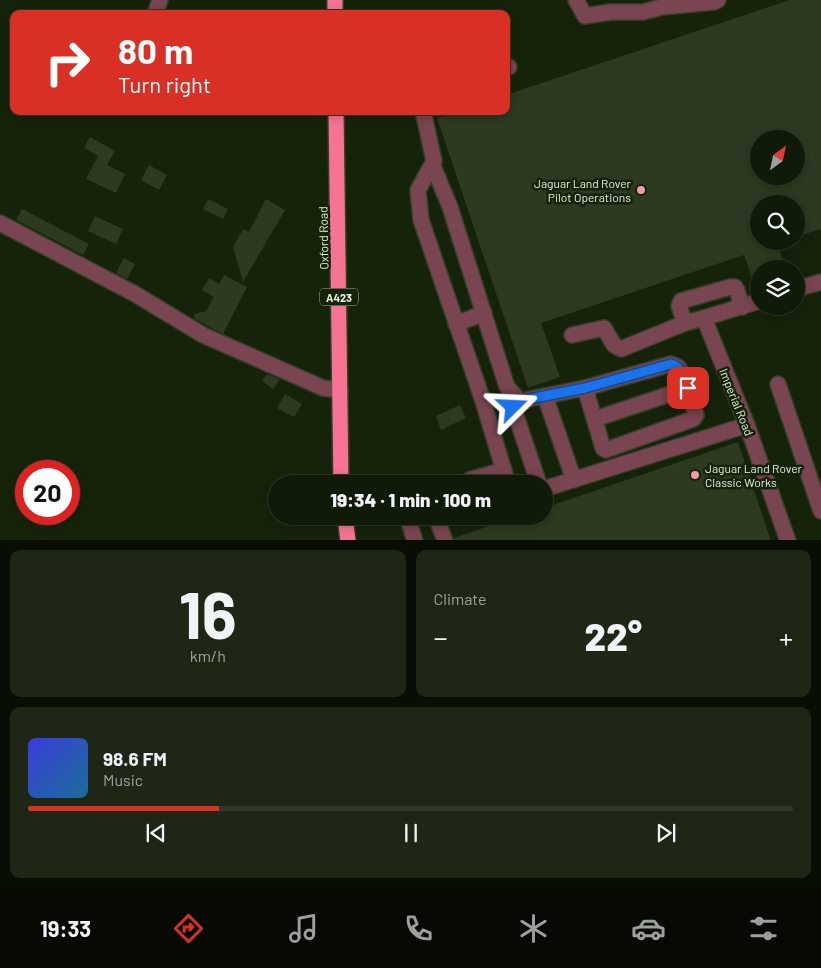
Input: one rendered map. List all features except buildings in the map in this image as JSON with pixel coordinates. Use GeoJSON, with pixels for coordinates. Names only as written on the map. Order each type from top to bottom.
{"type":"FeatureCollection","features":[{"type":"Feature","properties":{"kind":"highway","name":"Oxford Road"},"geometry":{"type":"LineString","coordinates":[[336,115],[341,475]]}},
{"type":"Feature","properties":{"kind":"highway"},"geometry":{"type":"LineString","coordinates":[[346,525],[348,540]]}},
{"type":"Feature","properties":{"kind":"street"},"geometry":{"type":"LineString","coordinates":[[576,0],[585,16],[610,12],[643,12],[660,3],[714,2],[718,0]]}},
{"type":"Feature","properties":{"kind":"street"},"geometry":{"type":"LineString","coordinates":[[424,115],[434,161],[433,166],[450,207],[506,387],[521,402]]}},
{"type":"Feature","properties":{"kind":"street"},"geometry":{"type":"LineString","coordinates":[[434,161],[418,190],[421,220],[482,398],[505,475]]}},
{"type":"Feature","properties":{"kind":"street"},"geometry":{"type":"LineString","coordinates":[[0,223],[135,294],[203,335],[323,388],[340,390]]}},
{"type":"Feature","properties":{"kind":"street"},"geometry":{"type":"LineString","coordinates":[[805,286],[821,282]]}},
{"type":"Feature","properties":{"kind":"street"},"geometry":{"type":"LineString","coordinates":[[685,323],[679,306],[681,301],[734,287],[737,290],[742,307]]}},
{"type":"Feature","properties":{"kind":"street"},"geometry":{"type":"LineString","coordinates":[[572,335],[604,328],[614,345],[621,349],[685,323],[750,304]]}},
{"type":"Feature","properties":{"kind":"street"},"geometry":{"type":"LineString","coordinates":[[456,324],[484,313]]}},
{"type":"Feature","properties":{"kind":"street","name":"Imperial Road"},"geometry":{"type":"LineString","coordinates":[[704,318],[747,425],[788,540]]}},
{"type":"Feature","properties":{"kind":"street"},"geometry":{"type":"LineString","coordinates":[[536,475],[513,407],[521,402],[585,388],[671,364],[678,366],[684,375],[696,415],[693,420],[606,450],[603,448],[585,388]]}},
{"type":"Feature","properties":{"kind":"street"},"geometry":{"type":"LineString","coordinates":[[778,384],[821,511]]}},
{"type":"Feature","properties":{"kind":"street"},"geometry":{"type":"LineString","coordinates":[[482,398],[506,387]]}},
{"type":"Feature","properties":{"kind":"street"},"geometry":{"type":"LineString","coordinates":[[595,419],[688,388]]}},
{"type":"Feature","properties":{"kind":"street"},"geometry":{"type":"LineString","coordinates":[[545,396],[574,480]]}},
{"type":"Feature","properties":{"kind":"street"},"geometry":{"type":"LineString","coordinates":[[553,486],[747,425]]}},
{"type":"Feature","properties":{"kind":"street"},"geometry":{"type":"LineString","coordinates":[[410,525],[415,540]]}},
{"type":"Feature","properties":{"kind":"street"},"geometry":{"type":"LineString","coordinates":[[439,525],[444,540]]}},
{"type":"Feature","properties":{"kind":"place","name":"Jaguar Land Rover Pilot Operations"},"geometry":{"type":"Point","coordinates":[641,190]}},
{"type":"Feature","properties":{"kind":"place","name":"Jaguar Land Rover Classic Works"},"geometry":{"type":"Point","coordinates":[695,475]}},
{"type":"Feature","properties":{"kind":"route"},"geometry":{"type":"LineString","coordinates":[[513,407],[529,399],[585,388],[671,364],[678,366],[684,375],[688,388]]}}]}
